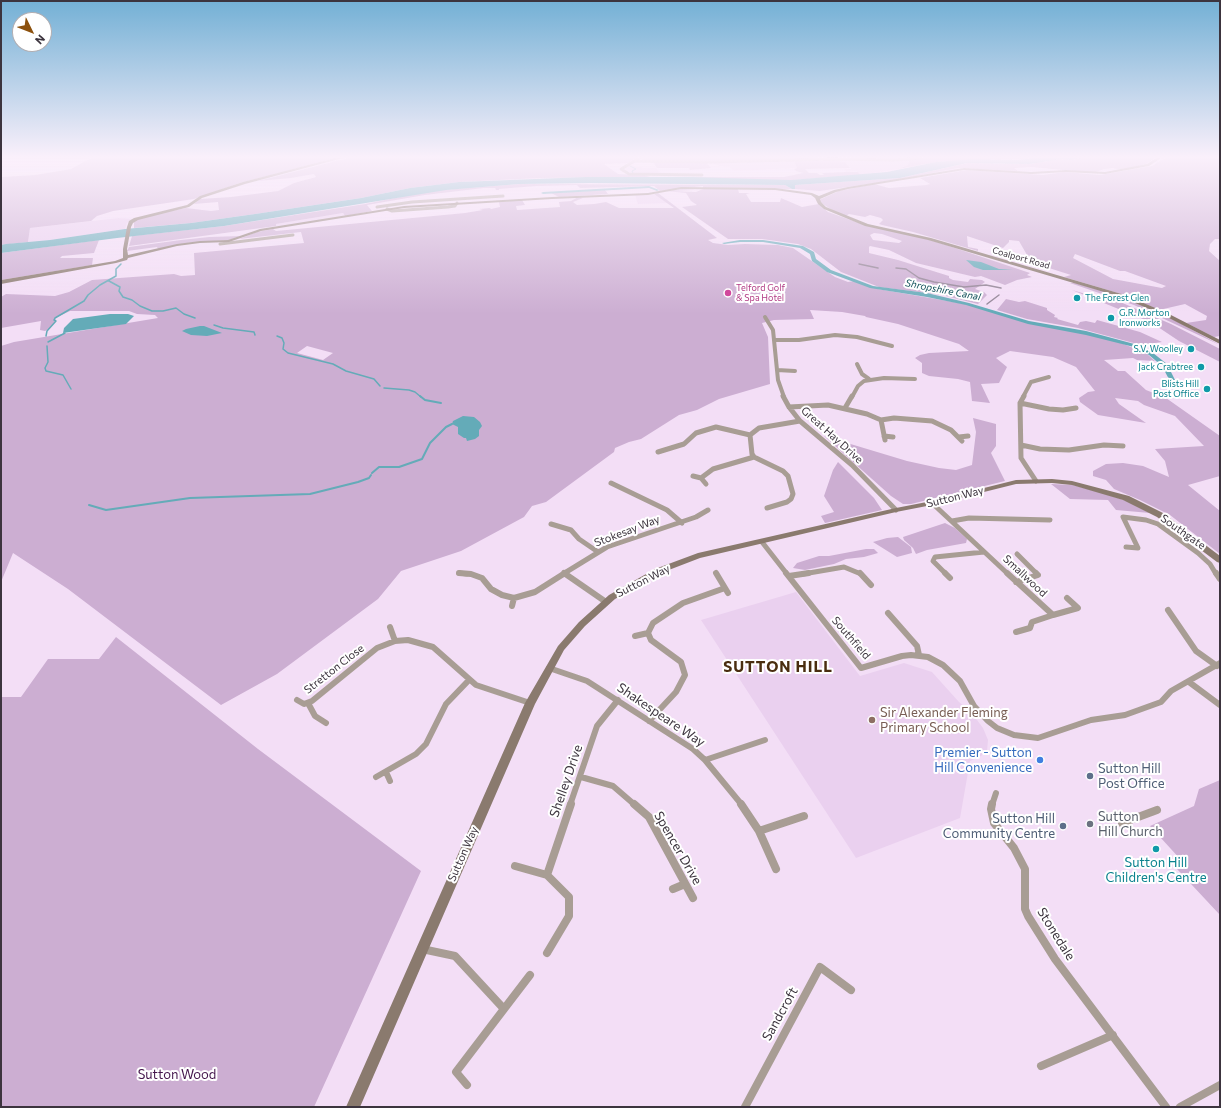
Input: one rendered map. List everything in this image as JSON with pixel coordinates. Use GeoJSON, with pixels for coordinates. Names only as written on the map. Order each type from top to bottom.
{"type":"FeatureCollection","features":[{"type":"Feature","properties":{"kind":"street"},"geometry":{"type":"LineString","coordinates":[[126,257],[126,238],[132,221],[170,210]]}},
{"type":"Feature","properties":{"kind":"street"},"geometry":{"type":"LineString","coordinates":[[220,244],[253,232],[383,210]]}},
{"type":"Feature","properties":{"kind":"street","name":"Coalport Road"},"geometry":{"type":"LineString","coordinates":[[829,210],[867,225],[929,239],[1123,296],[1166,314],[1218,340]]}},
{"type":"Feature","properties":{"kind":"street"},"geometry":{"type":"LineString","coordinates":[[1,282],[111,263],[123,260],[126,257],[188,243],[229,242],[293,235]]}},
{"type":"Feature","properties":{"kind":"street","name":"Great Hay Drive"},"geometry":{"type":"LineString","coordinates":[[766,317],[773,330],[781,392],[789,407],[800,422],[852,465],[896,510]]}},
{"type":"Feature","properties":{"kind":"street"},"geometry":{"type":"LineString","coordinates":[[774,340],[799,340],[836,335],[857,337],[892,346]]}},
{"type":"Feature","properties":{"kind":"street"},"geometry":{"type":"LineString","coordinates":[[886,344],[891,340]]}},
{"type":"Feature","properties":{"kind":"street"},"geometry":{"type":"LineString","coordinates":[[857,364],[862,374],[870,379]]}},
{"type":"Feature","properties":{"kind":"street"},"geometry":{"type":"LineString","coordinates":[[777,370],[795,370]]}},
{"type":"Feature","properties":{"kind":"street"},"geometry":{"type":"LineString","coordinates":[[1038,375],[1043,378]]}},
{"type":"Feature","properties":{"kind":"street"},"geometry":{"type":"LineString","coordinates":[[907,378],[910,383]]}},
{"type":"Feature","properties":{"kind":"street"},"geometry":{"type":"LineString","coordinates":[[1036,481],[1021,458],[1020,403],[1031,382],[1043,378],[1049,378]]}},
{"type":"Feature","properties":{"kind":"street"},"geometry":{"type":"LineString","coordinates":[[846,408],[858,386],[870,379],[915,379]]}},
{"type":"Feature","properties":{"kind":"street"},"geometry":{"type":"LineString","coordinates":[[1020,403],[1049,409],[1063,410],[1076,408]]}},
{"type":"Feature","properties":{"kind":"street"},"geometry":{"type":"LineString","coordinates":[[789,407],[828,405],[846,408],[881,420],[894,418],[932,421],[944,425],[961,439],[968,436]]}},
{"type":"Feature","properties":{"kind":"street"},"geometry":{"type":"LineString","coordinates":[[881,420],[885,438],[893,437]]}},
{"type":"Feature","properties":{"kind":"street"},"geometry":{"type":"LineString","coordinates":[[750,435],[759,428],[800,422]]}},
{"type":"Feature","properties":{"kind":"street"},"geometry":{"type":"LineString","coordinates":[[658,452],[684,444],[696,433],[715,425],[750,435]]}},
{"type":"Feature","properties":{"kind":"street"},"geometry":{"type":"LineString","coordinates":[[750,435],[754,457],[788,476],[793,494],[791,499],[787,502],[767,508]]}},
{"type":"Feature","properties":{"kind":"street"},"geometry":{"type":"LineString","coordinates":[[1110,439],[1114,445]]}},
{"type":"Feature","properties":{"kind":"street"},"geometry":{"type":"LineString","coordinates":[[1021,445],[1040,449],[1069,450],[1104,445],[1123,446]]}},
{"type":"Feature","properties":{"kind":"street"},"geometry":{"type":"LineString","coordinates":[[660,446],[666,450]]}},
{"type":"Feature","properties":{"kind":"street"},"geometry":{"type":"LineString","coordinates":[[701,478],[713,469],[754,457]]}},
{"type":"Feature","properties":{"kind":"street"},"geometry":{"type":"LineString","coordinates":[[694,476],[701,478],[706,484]]}},
{"type":"Feature","properties":{"kind":"street","name":"Sutton Way"},"geometry":{"type":"LineString","coordinates":[[353,1107],[530,703],[561,648],[582,624],[606,602],[634,584],[673,565],[698,556],[932,503],[1016,482],[1036,481],[1072,482],[1126,498],[1160,515],[1220,560]]}},
{"type":"Feature","properties":{"kind":"street"},"geometry":{"type":"LineString","coordinates":[[611,483],[667,510],[682,523]]}},
{"type":"Feature","properties":{"kind":"street","name":"Smallwood"},"geometry":{"type":"LineString","coordinates":[[932,503],[1053,615]]}},
{"type":"Feature","properties":{"kind":"street","name":"Stokesay Way"},"geometry":{"type":"LineString","coordinates":[[514,598],[536,592],[598,552],[640,535],[682,523],[708,510]]}},
{"type":"Feature","properties":{"kind":"street","name":"Southgate"},"geometry":{"type":"LineString","coordinates":[[1126,547],[1138,548],[1123,517],[1146,520],[1158,524],[1198,553],[1210,564],[1220,579]]}},
{"type":"Feature","properties":{"kind":"street"},"geometry":{"type":"LineString","coordinates":[[952,521],[969,518],[1050,520]]}},
{"type":"Feature","properties":{"kind":"street"},"geometry":{"type":"LineString","coordinates":[[550,524],[571,530],[579,539],[598,552]]}},
{"type":"Feature","properties":{"kind":"street","name":"Southfield"},"geometry":{"type":"LineString","coordinates":[[762,542],[861,668],[902,656],[919,655],[935,660],[950,671],[960,682],[968,698],[981,715],[1005,733],[1022,737],[1038,738],[1091,720],[1125,715],[1161,702],[1171,691],[1189,682]]}},
{"type":"Feature","properties":{"kind":"street"},"geometry":{"type":"LineString","coordinates":[[950,578],[933,561],[935,557],[984,552]]}},
{"type":"Feature","properties":{"kind":"street"},"geometry":{"type":"LineString","coordinates":[[1016,582],[1038,575],[1017,554]]}},
{"type":"Feature","properties":{"kind":"street"},"geometry":{"type":"LineString","coordinates":[[789,576],[844,567],[859,572],[871,585]]}},
{"type":"Feature","properties":{"kind":"street"},"geometry":{"type":"LineString","coordinates":[[459,573],[471,574],[482,578],[491,589],[502,595],[514,598],[512,606]]}},
{"type":"Feature","properties":{"kind":"street"},"geometry":{"type":"LineString","coordinates":[[564,573],[606,602]]}},
{"type":"Feature","properties":{"kind":"street"},"geometry":{"type":"LineString","coordinates":[[649,721],[676,692],[685,675],[681,662],[651,640],[648,633],[653,623],[683,603],[726,590],[716,573]]}},
{"type":"Feature","properties":{"kind":"street"},"geometry":{"type":"LineString","coordinates":[[1016,632],[1030,628],[1032,622],[1078,608],[1067,598]]}},
{"type":"Feature","properties":{"kind":"street"},"geometry":{"type":"LineString","coordinates":[[1168,610],[1196,651],[1218,664],[1189,682],[1220,704]]}},
{"type":"Feature","properties":{"kind":"street"},"geometry":{"type":"LineString","coordinates":[[888,613],[918,646],[919,655]]}},
{"type":"Feature","properties":{"kind":"street"},"geometry":{"type":"LineString","coordinates":[[390,627],[395,641]]}},
{"type":"Feature","properties":{"kind":"street"},"geometry":{"type":"LineString","coordinates":[[634,636],[648,633]]}},
{"type":"Feature","properties":{"kind":"street","name":"Stretton Close"},"geometry":{"type":"LineString","coordinates":[[298,700],[304,704],[312,701],[377,648],[395,641],[408,640],[433,647],[476,685],[530,703]]}},
{"type":"Feature","properties":{"kind":"street","name":"Shakespeare Way"},"geometry":{"type":"LineString","coordinates":[[549,668],[587,681],[618,700],[705,760],[735,795],[759,831],[776,869]]}},
{"type":"Feature","properties":{"kind":"street"},"geometry":{"type":"LineString","coordinates":[[376,777],[416,754],[426,744],[446,704],[469,680]]}},
{"type":"Feature","properties":{"kind":"street","name":"Shelley Drive"},"geometry":{"type":"LineString","coordinates":[[547,875],[598,726],[618,700]]}},
{"type":"Feature","properties":{"kind":"street"},"geometry":{"type":"LineString","coordinates":[[308,703],[315,716],[326,723]]}},
{"type":"Feature","properties":{"kind":"street"},"geometry":{"type":"LineString","coordinates":[[705,760],[765,740]]}},
{"type":"Feature","properties":{"kind":"street"},"geometry":{"type":"LineString","coordinates":[[386,772],[390,781]]}},
{"type":"Feature","properties":{"kind":"street","name":"Spencer Drive"},"geometry":{"type":"LineString","coordinates":[[580,777],[612,786],[649,817],[693,898]]}},
{"type":"Feature","properties":{"kind":"street","name":"Stonedale"},"geometry":{"type":"LineString","coordinates":[[996,793],[991,809],[994,823],[1014,848],[1025,869],[1025,909],[1028,916],[1046,946],[1166,1107]]}},
{"type":"Feature","properties":{"kind":"street"},"geometry":{"type":"LineString","coordinates":[[1122,823],[1157,810]]}},
{"type":"Feature","properties":{"kind":"street"},"geometry":{"type":"LineString","coordinates":[[759,831],[804,816]]}},
{"type":"Feature","properties":{"kind":"street"},"geometry":{"type":"LineString","coordinates":[[515,866],[547,875],[569,896],[569,916],[547,953]]}},
{"type":"Feature","properties":{"kind":"street"},"geometry":{"type":"LineString","coordinates":[[673,889],[685,884]]}},
{"type":"Feature","properties":{"kind":"street"},"geometry":{"type":"LineString","coordinates":[[422,949],[455,956],[504,1009]]}},
{"type":"Feature","properties":{"kind":"street","name":"Sandcroft"},"geometry":{"type":"LineString","coordinates":[[745,1107],[820,968],[851,990]]}},
{"type":"Feature","properties":{"kind":"street"},"geometry":{"type":"LineString","coordinates":[[467,1085],[456,1072],[530,975]]}},
{"type":"Feature","properties":{"kind":"street"},"geometry":{"type":"LineString","coordinates":[[1041,1066],[1113,1035]]}},
{"type":"Feature","properties":{"kind":"street"},"geometry":{"type":"LineString","coordinates":[[1180,1107],[1220,1085]]}},
{"type":"Feature","properties":{"kind":"shaded area"},"geometry":{"type":"Polygon","coordinates":[[[343,213],[345,216],[284,226],[276,226],[275,224],[343,213]]]}},
{"type":"Feature","properties":{"kind":"shaded area"},"geometry":{"type":"Polygon","coordinates":[[[119,218],[133,219],[127,223],[125,229],[28,242],[30,228],[119,218]]]}},
{"type":"Feature","properties":{"kind":"shaded area","name":"Sir Alexander Fleming Primary School"},"geometry":{"type":"Polygon","coordinates":[[[796,592],[860,676],[904,663],[932,672],[959,702],[971,712],[983,728],[988,740],[987,751],[981,756],[970,761],[960,818],[856,858],[701,620],[796,592]]]}},
{"type":"Feature","properties":{"kind":"green space"},"geometry":{"type":"Polygon","coordinates":[[[1,210],[122,210],[97,216],[91,221],[30,228],[28,242],[1,245],[1,210]]]}},
{"type":"Feature","properties":{"kind":"green space"},"geometry":{"type":"Polygon","coordinates":[[[177,210],[283,210],[191,223],[134,228],[134,221],[138,219],[166,212],[177,210]]]}},
{"type":"Feature","properties":{"kind":"green space"},"geometry":{"type":"Polygon","coordinates":[[[328,210],[371,210],[372,211],[345,216],[343,213],[276,224],[276,226],[129,246],[132,236],[224,226],[328,210]]]}},
{"type":"Feature","properties":{"kind":"green space"},"geometry":{"type":"Polygon","coordinates":[[[482,210],[680,210],[717,238],[708,240],[713,243],[728,245],[778,245],[793,248],[835,277],[848,282],[854,281],[878,289],[965,304],[1034,324],[1057,327],[1116,341],[1146,353],[1155,361],[1137,360],[1133,358],[1104,360],[1118,371],[1125,371],[1146,390],[1166,398],[1220,436],[1220,476],[1188,485],[1220,511],[1220,554],[1170,515],[1114,489],[1106,480],[1093,476],[1093,471],[1106,464],[1123,463],[1143,466],[1169,477],[1165,461],[1155,449],[1204,446],[1175,416],[1144,405],[1138,401],[1115,398],[1119,404],[1146,423],[1098,415],[1080,402],[1079,398],[1088,392],[1095,391],[1076,367],[1053,357],[1010,351],[996,358],[1007,367],[999,383],[981,384],[990,403],[972,401],[970,382],[958,379],[929,376],[922,373],[922,363],[915,358],[929,353],[969,351],[959,344],[898,324],[865,316],[842,312],[810,310],[814,319],[774,320],[762,323],[768,337],[770,384],[719,399],[697,410],[679,415],[641,439],[615,448],[614,452],[546,502],[532,506],[524,517],[461,551],[401,571],[378,599],[277,674],[221,705],[68,589],[13,553],[1,582],[1,346],[14,342],[158,318],[155,315],[137,314],[129,311],[70,311],[55,318],[56,321],[49,329],[45,331],[40,330],[41,321],[1,328],[1,297],[6,294],[55,296],[69,292],[92,280],[174,274],[181,276],[195,275],[194,253],[304,243],[301,232],[239,239],[257,232],[273,229],[276,231],[465,213],[483,210],[482,210]],[[307,346],[297,353],[323,360],[333,353],[307,346]]]}},
{"type":"Feature","properties":{"kind":"green space"},"geometry":{"type":"Polygon","coordinates":[[[686,210],[825,210],[828,212],[865,225],[906,233],[946,245],[1030,273],[1027,275],[1032,277],[1017,280],[1005,285],[981,276],[975,277],[916,263],[889,250],[869,247],[869,253],[898,260],[949,276],[949,278],[953,280],[968,282],[970,279],[982,280],[985,282],[975,289],[984,292],[987,295],[978,304],[942,295],[879,287],[841,272],[811,249],[798,244],[762,239],[728,239],[686,210]],[[874,233],[870,235],[873,240],[899,243],[902,241],[882,234],[874,233]]]}},
{"type":"Feature","properties":{"kind":"green space"},"geometry":{"type":"Polygon","coordinates":[[[832,210],[1220,210],[1220,239],[1215,239],[1210,244],[1209,251],[1220,261],[1220,336],[1214,337],[1186,323],[1206,320],[1207,316],[1185,304],[1159,310],[1128,296],[1064,277],[1071,275],[1030,262],[1029,260],[1032,261],[1032,259],[1027,255],[1019,241],[1009,240],[1003,248],[967,236],[968,247],[978,249],[978,251],[913,232],[879,224],[883,220],[881,218],[870,215],[865,217],[849,214],[846,216],[832,210]],[[1075,254],[1073,258],[1113,279],[1162,288],[1166,286],[1125,271],[1120,271],[1075,254]]]}},
{"type":"Feature","properties":{"kind":"green space"},"geometry":{"type":"Polygon","coordinates":[[[240,236],[229,240],[187,243],[158,249],[157,247],[127,251],[129,247],[181,240],[240,236]]]}},
{"type":"Feature","properties":{"kind":"green space"},"geometry":{"type":"Polygon","coordinates":[[[99,240],[94,253],[62,256],[60,258],[93,258],[92,265],[1,280],[1,253],[99,240]]]}},
{"type":"Feature","properties":{"kind":"green space"},"geometry":{"type":"Polygon","coordinates":[[[1070,283],[1075,283],[1118,295],[1180,323],[1220,345],[1134,305],[1070,283]]]}},
{"type":"Feature","properties":{"kind":"green space"},"geometry":{"type":"Polygon","coordinates":[[[1072,290],[1103,299],[1118,301],[1171,324],[1220,349],[1220,362],[1179,341],[1143,319],[1072,290]]]}},
{"type":"Feature","properties":{"kind":"green space"},"geometry":{"type":"Polygon","coordinates":[[[1006,299],[1019,302],[1025,301],[1047,308],[1047,310],[1055,315],[1054,317],[1058,318],[1057,319],[1078,325],[1080,322],[1086,321],[1095,323],[1097,320],[1140,332],[1162,342],[1141,345],[1078,328],[1027,319],[997,310],[1006,299]]]}},
{"type":"Feature","properties":{"kind":"green space"},"geometry":{"type":"Polygon","coordinates":[[[973,418],[996,424],[996,446],[991,453],[1005,481],[911,504],[903,504],[891,496],[824,436],[907,461],[956,470],[972,465],[976,432],[973,418]]]}},
{"type":"Feature","properties":{"kind":"green space"},"geometry":{"type":"Polygon","coordinates":[[[838,462],[874,498],[882,510],[825,523],[821,516],[834,512],[824,496],[833,470],[838,462]]]}},
{"type":"Feature","properties":{"kind":"green space"},"geometry":{"type":"Polygon","coordinates":[[[1051,484],[1073,485],[1102,493],[1127,501],[1150,513],[1116,510],[1108,500],[1070,499],[1051,484]]]}},
{"type":"Feature","properties":{"kind":"green space"},"geometry":{"type":"Polygon","coordinates":[[[945,523],[955,528],[967,539],[966,543],[927,550],[916,554],[913,548],[904,540],[903,537],[945,523]]]}},
{"type":"Feature","properties":{"kind":"green space"},"geometry":{"type":"Polygon","coordinates":[[[898,537],[911,547],[912,553],[897,557],[873,542],[887,538],[898,537]]]}},
{"type":"Feature","properties":{"kind":"green space"},"geometry":{"type":"Polygon","coordinates":[[[866,549],[874,549],[878,553],[864,557],[846,559],[834,564],[805,570],[793,568],[797,563],[819,556],[829,556],[866,549]]]}},
{"type":"Feature","properties":{"kind":"green space","name":"Sutton Wood"},"geometry":{"type":"Polygon","coordinates":[[[116,637],[258,749],[421,871],[314,1107],[1,1107],[1,697],[21,697],[48,659],[99,659],[116,637]]]}},
{"type":"Feature","properties":{"kind":"green space"},"geometry":{"type":"Polygon","coordinates":[[[1220,780],[1220,915],[1177,869],[1183,866],[1181,860],[1150,826],[1194,806],[1199,789],[1220,780]]]}},
{"type":"Feature","properties":{"kind":"water"},"geometry":{"type":"Polygon","coordinates":[[[283,210],[324,210],[224,226],[1,253],[1,245],[6,244],[50,240],[125,229],[191,223],[283,210]]]}},
{"type":"Feature","properties":{"kind":"water"},"geometry":{"type":"Polygon","coordinates":[[[966,260],[981,262],[999,269],[1013,270],[983,270],[974,267],[966,260]]]}},
{"type":"Feature","properties":{"kind":"water"},"geometry":{"type":"Polygon","coordinates":[[[110,314],[128,314],[134,316],[126,324],[63,333],[64,328],[73,319],[110,314]]]}},
{"type":"Feature","properties":{"kind":"water"},"geometry":{"type":"Polygon","coordinates":[[[204,326],[222,333],[207,336],[191,335],[182,331],[204,326]]]}},
{"type":"Feature","properties":{"kind":"water"},"geometry":{"type":"Polygon","coordinates":[[[463,416],[474,417],[480,422],[482,426],[479,430],[479,436],[475,439],[467,441],[466,438],[458,434],[458,427],[452,424],[453,421],[463,416]]]}},
{"type":"Feature","properties":{"kind":"waterway","name":"Shropshire Canal"},"geometry":{"type":"LineString","coordinates":[[724,243],[763,241],[801,247],[812,253],[814,260],[829,271],[872,287],[927,295],[967,304],[1028,322],[1086,333],[1136,346],[1151,354],[1165,365],[1174,384]]}},
{"type":"Feature","properties":{"kind":"waterway"},"geometry":{"type":"LineString","coordinates":[[46,336],[47,331],[56,321],[54,320],[55,318],[84,301],[88,295],[100,285],[116,276],[116,269],[121,264]]}},
{"type":"Feature","properties":{"kind":"waterway"},"geometry":{"type":"LineString","coordinates":[[109,281],[120,287],[119,291],[123,297],[132,300],[140,306],[152,311],[163,311],[176,308],[184,314],[195,318]]}},
{"type":"Feature","properties":{"kind":"waterway"},"geometry":{"type":"LineString","coordinates":[[214,325],[223,328],[254,332],[255,335]]}},
{"type":"Feature","properties":{"kind":"waterway"},"geometry":{"type":"LineString","coordinates":[[48,342],[65,333]]}},
{"type":"Feature","properties":{"kind":"waterway"},"geometry":{"type":"LineString","coordinates":[[277,336],[282,338],[284,343],[283,349],[288,353],[333,364],[346,371],[374,379],[380,386]]}},
{"type":"Feature","properties":{"kind":"waterway"},"geometry":{"type":"LineString","coordinates":[[47,346],[48,362],[45,368],[46,371],[63,375],[71,389]]}},
{"type":"Feature","properties":{"kind":"waterway"},"geometry":{"type":"LineString","coordinates":[[384,388],[409,390],[415,392],[421,397]]}},
{"type":"Feature","properties":{"kind":"waterway"},"geometry":{"type":"LineString","coordinates":[[420,396],[425,400],[441,403]]}},
{"type":"Feature","properties":{"kind":"waterway"},"geometry":{"type":"LineString","coordinates":[[372,473],[379,467],[399,467],[422,459],[430,443],[446,427],[452,424]]}},
{"type":"Feature","properties":{"kind":"waterway"},"geometry":{"type":"LineString","coordinates":[[89,505],[106,510],[190,498],[310,494],[358,482],[369,478],[371,475]]}},
{"type":"Feature","properties":{"kind":"railway"},"geometry":{"type":"LineString","coordinates":[[859,264],[878,268]]}},
{"type":"Feature","properties":{"kind":"railway"},"geometry":{"type":"LineString","coordinates":[[896,268],[906,269],[919,278],[934,282],[964,287],[986,285],[1001,288]]}},
{"type":"Feature","properties":{"kind":"railway"},"geometry":{"type":"LineString","coordinates":[[987,304],[999,295]]}},
{"type":"Feature","properties":{"kind":"place","name":"Telford Golf & Spa Hotel"},"geometry":{"type":"Point","coordinates":[728,293]}},
{"type":"Feature","properties":{"kind":"place","name":"The Forest Glen"},"geometry":{"type":"Point","coordinates":[1077,298]}},
{"type":"Feature","properties":{"kind":"place","name":"G.R. Morton Ironworks"},"geometry":{"type":"Point","coordinates":[1111,318]}},
{"type":"Feature","properties":{"kind":"place","name":"S.V. Woolley"},"geometry":{"type":"Point","coordinates":[1191,349]}},
{"type":"Feature","properties":{"kind":"place","name":"Jack Crabtree"},"geometry":{"type":"Point","coordinates":[1201,367]}},
{"type":"Feature","properties":{"kind":"place","name":"Blists Hill Post Office"},"geometry":{"type":"Point","coordinates":[1207,389]}},
{"type":"Feature","properties":{"kind":"place","name":"Sir Alexander Fleming Primary School"},"geometry":{"type":"Point","coordinates":[872,720]}},
{"type":"Feature","properties":{"kind":"place","name":"Premier - Sutton Hill Convenience"},"geometry":{"type":"Point","coordinates":[1040,760]}},
{"type":"Feature","properties":{"kind":"place","name":"Sutton Hill Post Office"},"geometry":{"type":"Point","coordinates":[1090,776]}},
{"type":"Feature","properties":{"kind":"place","name":"Sutton Hill Church"},"geometry":{"type":"Point","coordinates":[1090,824]}},
{"type":"Feature","properties":{"kind":"place","name":"Sutton Hill Community Centre"},"geometry":{"type":"Point","coordinates":[1063,826]}},
{"type":"Feature","properties":{"kind":"place","name":"Sutton Hill Children's Centre"},"geometry":{"type":"Point","coordinates":[1156,849]}},
{"type":"Feature","properties":{"kind":"district","name":"SUTTON HILL"},"geometry":{"type":"Point","coordinates":[778,667]}}]}
